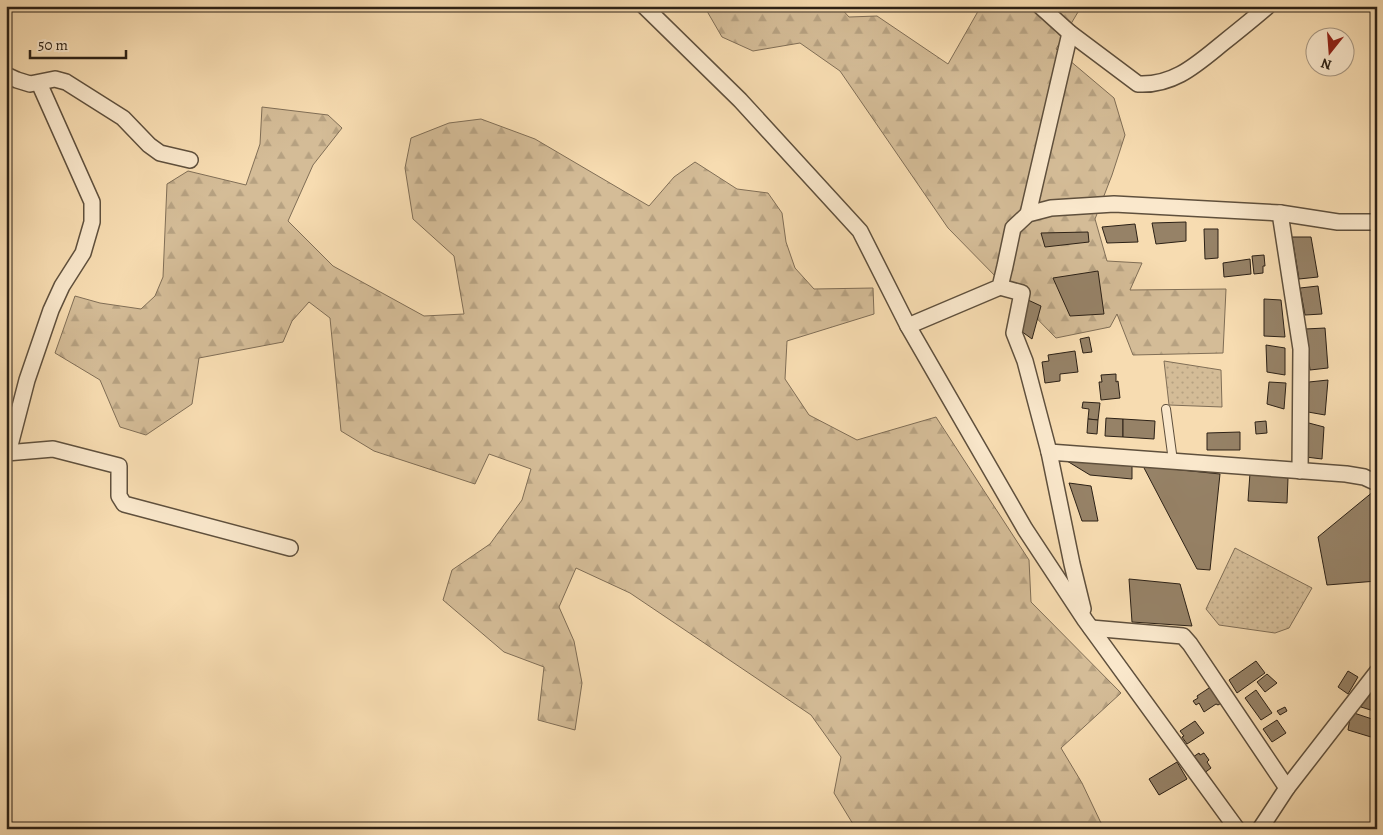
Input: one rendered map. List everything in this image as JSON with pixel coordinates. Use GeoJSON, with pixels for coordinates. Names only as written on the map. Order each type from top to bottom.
{"type":"FeatureCollection","features":[{"type":"Feature","properties":{"kind":"street"},"geometry":{"type":"LineString","coordinates":[[644,6],[740,100],[860,231],[908,326],[1025,529],[1088,624],[1237,829]]}},
{"type":"Feature","properties":{"kind":"street"},"geometry":{"type":"LineString","coordinates":[[1040,6],[1070,33],[1138,84],[1167,81],[1192,68],[1268,6]]}},
{"type":"Feature","properties":{"kind":"street"},"geometry":{"type":"LineString","coordinates":[[1028,214],[1070,33]]}},
{"type":"Feature","properties":{"kind":"street"},"geometry":{"type":"LineString","coordinates":[[6,75],[30,84],[55,79],[66,82],[123,118],[149,145],[160,153],[190,160]]}},
{"type":"Feature","properties":{"kind":"street"},"geometry":{"type":"LineString","coordinates":[[39,83],[92,202],[92,222],[83,253],[62,286],[51,310],[27,380],[7,453],[53,449],[119,466],[119,496],[124,504],[290,548]]}},
{"type":"Feature","properties":{"kind":"street"},"geometry":{"type":"LineString","coordinates":[[1000,287],[1013,228],[1028,214],[1051,208],[1114,204],[1280,213],[1338,222],[1377,222]]}},
{"type":"Feature","properties":{"kind":"street"},"geometry":{"type":"LineString","coordinates":[[1280,213],[1301,350],[1300,471]]}},
{"type":"Feature","properties":{"kind":"street"},"geometry":{"type":"LineString","coordinates":[[908,326],[1000,287],[1022,293],[1014,334],[1025,361],[1049,452],[1072,564],[1088,624]]}},
{"type":"Feature","properties":{"kind":"street"},"geometry":{"type":"LineString","coordinates":[[1049,452],[1364,477],[1377,483]]}},
{"type":"Feature","properties":{"kind":"street"},"geometry":{"type":"LineString","coordinates":[[1088,624],[1182,636],[1190,644],[1287,788]]}},
{"type":"Feature","properties":{"kind":"street"},"geometry":{"type":"LineString","coordinates":[[1260,829],[1287,788],[1377,672]]}},
{"type":"Feature","properties":{"kind":"lane"},"geometry":{"type":"LineString","coordinates":[[1166,409],[1173,461]]}},
{"type":"Feature","properties":{"kind":"green space"},"geometry":{"type":"Polygon","coordinates":[[[704,6],[839,6],[849,17],[877,16],[948,64],[981,6],[1085,6],[1078,12],[1056,49],[1114,98],[1125,135],[1095,219],[1107,261],[1142,263],[1130,290],[1226,289],[1223,353],[1133,355],[1117,314],[1110,327],[1056,338],[948,228],[840,71],[800,43],[753,51],[722,37],[704,6]]]}},
{"type":"Feature","properties":{"kind":"green space"},"geometry":{"type":"Polygon","coordinates":[[[262,107],[328,115],[342,128],[313,165],[288,221],[333,266],[424,316],[464,314],[454,256],[413,219],[405,168],[411,138],[449,123],[481,119],[535,139],[649,206],[674,177],[695,162],[737,189],[768,193],[782,213],[786,242],[795,268],[814,289],[873,288],[874,314],[787,341],[785,379],[809,415],[857,440],[936,417],[1029,560],[1031,602],[1121,693],[1061,748],[1082,783],[1101,823],[1110,829],[856,829],[834,793],[841,757],[811,715],[630,593],[576,568],[559,607],[574,641],[582,683],[575,730],[538,720],[544,667],[504,652],[443,600],[452,570],[490,544],[522,500],[531,469],[489,454],[475,484],[374,451],[341,431],[330,318],[309,302],[292,321],[283,342],[199,358],[192,404],[146,435],[120,427],[100,380],[55,353],[75,296],[100,303],[141,309],[155,296],[163,277],[167,184],[188,171],[246,185],[260,144],[262,107]]]}},
{"type":"Feature","properties":{"kind":"green space"},"geometry":{"type":"Polygon","coordinates":[[[1164,361],[1221,370],[1222,407],[1169,405],[1164,361]]]}},
{"type":"Feature","properties":{"kind":"green space"},"geometry":{"type":"Polygon","coordinates":[[[1235,548],[1312,588],[1289,628],[1275,633],[1219,625],[1206,609],[1235,548]]]}},
{"type":"Feature","properties":{"kind":"building"},"geometry":{"type":"Polygon","coordinates":[[[1186,222],[1186,241],[1156,244],[1152,223],[1186,222]]]}},
{"type":"Feature","properties":{"kind":"building"},"geometry":{"type":"Polygon","coordinates":[[[1135,224],[1138,242],[1107,243],[1102,227],[1135,224]]]}},
{"type":"Feature","properties":{"kind":"building"},"geometry":{"type":"Polygon","coordinates":[[[1204,229],[1218,229],[1218,258],[1205,259],[1204,229]]]}},
{"type":"Feature","properties":{"kind":"building"},"geometry":{"type":"Polygon","coordinates":[[[1088,232],[1089,242],[1045,247],[1041,233],[1088,232]]]}},
{"type":"Feature","properties":{"kind":"building"},"geometry":{"type":"Polygon","coordinates":[[[1292,237],[1311,237],[1318,277],[1299,279],[1292,237]]]}},
{"type":"Feature","properties":{"kind":"building"},"geometry":{"type":"Polygon","coordinates":[[[1264,255],[1265,266],[1263,266],[1263,273],[1254,274],[1252,256],[1264,255]]]}},
{"type":"Feature","properties":{"kind":"building"},"geometry":{"type":"Polygon","coordinates":[[[1250,259],[1251,274],[1224,277],[1223,263],[1250,259]]]}},
{"type":"Feature","properties":{"kind":"building"},"geometry":{"type":"Polygon","coordinates":[[[1098,271],[1104,314],[1070,316],[1053,278],[1098,271]]]}},
{"type":"Feature","properties":{"kind":"building"},"geometry":{"type":"Polygon","coordinates":[[[1318,286],[1322,314],[1305,315],[1300,288],[1318,286]]]}},
{"type":"Feature","properties":{"kind":"building"},"geometry":{"type":"Polygon","coordinates":[[[1264,299],[1281,300],[1285,337],[1264,336],[1264,299]]]}},
{"type":"Feature","properties":{"kind":"building"},"geometry":{"type":"Polygon","coordinates":[[[1028,300],[1041,306],[1032,339],[1021,331],[1028,300]]]}},
{"type":"Feature","properties":{"kind":"building"},"geometry":{"type":"Polygon","coordinates":[[[1325,328],[1328,368],[1310,370],[1305,329],[1325,328]]]}},
{"type":"Feature","properties":{"kind":"building"},"geometry":{"type":"Polygon","coordinates":[[[1089,337],[1092,352],[1083,353],[1080,339],[1089,337]]]}},
{"type":"Feature","properties":{"kind":"building"},"geometry":{"type":"Polygon","coordinates":[[[1266,345],[1285,348],[1285,375],[1267,372],[1266,345]]]}},
{"type":"Feature","properties":{"kind":"building"},"geometry":{"type":"Polygon","coordinates":[[[1075,351],[1078,372],[1060,374],[1060,381],[1045,383],[1042,362],[1049,361],[1048,355],[1075,351]]]}},
{"type":"Feature","properties":{"kind":"building"},"geometry":{"type":"Polygon","coordinates":[[[1116,374],[1120,398],[1101,400],[1099,382],[1102,382],[1101,375],[1116,374]]]}},
{"type":"Feature","properties":{"kind":"building"},"geometry":{"type":"Polygon","coordinates":[[[1328,380],[1325,415],[1308,412],[1309,382],[1328,380]]]}},
{"type":"Feature","properties":{"kind":"building"},"geometry":{"type":"Polygon","coordinates":[[[1269,382],[1286,383],[1284,409],[1267,404],[1269,382]]]}},
{"type":"Feature","properties":{"kind":"building"},"geometry":{"type":"Polygon","coordinates":[[[1083,402],[1100,403],[1098,420],[1088,419],[1089,409],[1082,408],[1083,402]]]}},
{"type":"Feature","properties":{"kind":"building"},"geometry":{"type":"Polygon","coordinates":[[[1106,418],[1123,419],[1123,437],[1105,436],[1106,418]]]}},
{"type":"Feature","properties":{"kind":"building"},"geometry":{"type":"Polygon","coordinates":[[[1088,419],[1098,420],[1097,434],[1087,433],[1088,419]]]}},
{"type":"Feature","properties":{"kind":"building"},"geometry":{"type":"Polygon","coordinates":[[[1123,419],[1155,421],[1154,439],[1123,437],[1123,419]]]}},
{"type":"Feature","properties":{"kind":"building"},"geometry":{"type":"Polygon","coordinates":[[[1266,421],[1267,433],[1256,434],[1255,422],[1266,421]]]}},
{"type":"Feature","properties":{"kind":"building"},"geometry":{"type":"Polygon","coordinates":[[[1305,422],[1324,427],[1322,459],[1306,457],[1305,422]]]}},
{"type":"Feature","properties":{"kind":"building"},"geometry":{"type":"Polygon","coordinates":[[[1240,432],[1240,450],[1207,450],[1207,433],[1240,432]]]}},
{"type":"Feature","properties":{"kind":"building"},"geometry":{"type":"Polygon","coordinates":[[[1067,461],[1132,465],[1132,479],[1090,475],[1067,461]]]}},
{"type":"Feature","properties":{"kind":"building"},"geometry":{"type":"Polygon","coordinates":[[[1143,466],[1220,474],[1210,570],[1197,569],[1143,466]]]}},
{"type":"Feature","properties":{"kind":"building"},"geometry":{"type":"Polygon","coordinates":[[[1250,473],[1288,478],[1287,503],[1248,501],[1250,473]]]}},
{"type":"Feature","properties":{"kind":"building"},"geometry":{"type":"Polygon","coordinates":[[[1069,483],[1091,486],[1098,521],[1082,521],[1069,483]]]}},
{"type":"Feature","properties":{"kind":"building"},"geometry":{"type":"Polygon","coordinates":[[[1374,491],[1377,500],[1377,581],[1327,585],[1318,537],[1374,491]]]}},
{"type":"Feature","properties":{"kind":"building"},"geometry":{"type":"Polygon","coordinates":[[[1129,579],[1180,584],[1192,626],[1132,622],[1129,579]]]}},
{"type":"Feature","properties":{"kind":"building"},"geometry":{"type":"Polygon","coordinates":[[[1256,661],[1265,673],[1237,693],[1229,680],[1256,661]]]}},
{"type":"Feature","properties":{"kind":"building"},"geometry":{"type":"Polygon","coordinates":[[[1348,671],[1358,677],[1348,694],[1338,687],[1348,671]]]}},
{"type":"Feature","properties":{"kind":"building"},"geometry":{"type":"Polygon","coordinates":[[[1267,674],[1277,683],[1265,692],[1257,682],[1267,674]]]}},
{"type":"Feature","properties":{"kind":"building"},"geometry":{"type":"Polygon","coordinates":[[[1212,686],[1225,701],[1218,705],[1216,704],[1204,712],[1199,703],[1196,705],[1193,701],[1212,686]]]}},
{"type":"Feature","properties":{"kind":"building"},"geometry":{"type":"Polygon","coordinates":[[[1256,690],[1272,713],[1261,720],[1245,698],[1256,690]]]}},
{"type":"Feature","properties":{"kind":"building"},"geometry":{"type":"Polygon","coordinates":[[[1367,690],[1377,694],[1377,712],[1361,707],[1367,690]]]}},
{"type":"Feature","properties":{"kind":"building"},"geometry":{"type":"Polygon","coordinates":[[[1285,707],[1287,711],[1280,715],[1277,711],[1285,707]]]}},
{"type":"Feature","properties":{"kind":"building"},"geometry":{"type":"Polygon","coordinates":[[[1351,712],[1375,720],[1371,737],[1348,730],[1351,712]]]}},
{"type":"Feature","properties":{"kind":"building"},"geometry":{"type":"Polygon","coordinates":[[[1277,720],[1286,733],[1272,742],[1263,729],[1277,720]]]}},
{"type":"Feature","properties":{"kind":"building"},"geometry":{"type":"Polygon","coordinates":[[[1195,721],[1204,733],[1187,744],[1180,731],[1195,721]]]}},
{"type":"Feature","properties":{"kind":"building"},"geometry":{"type":"Polygon","coordinates":[[[1199,753],[1200,755],[1204,753],[1209,760],[1207,762],[1211,768],[1203,774],[1190,759],[1199,753]]]}},
{"type":"Feature","properties":{"kind":"building"},"geometry":{"type":"Polygon","coordinates":[[[1177,762],[1187,779],[1159,795],[1149,779],[1177,762]]]}}]}
